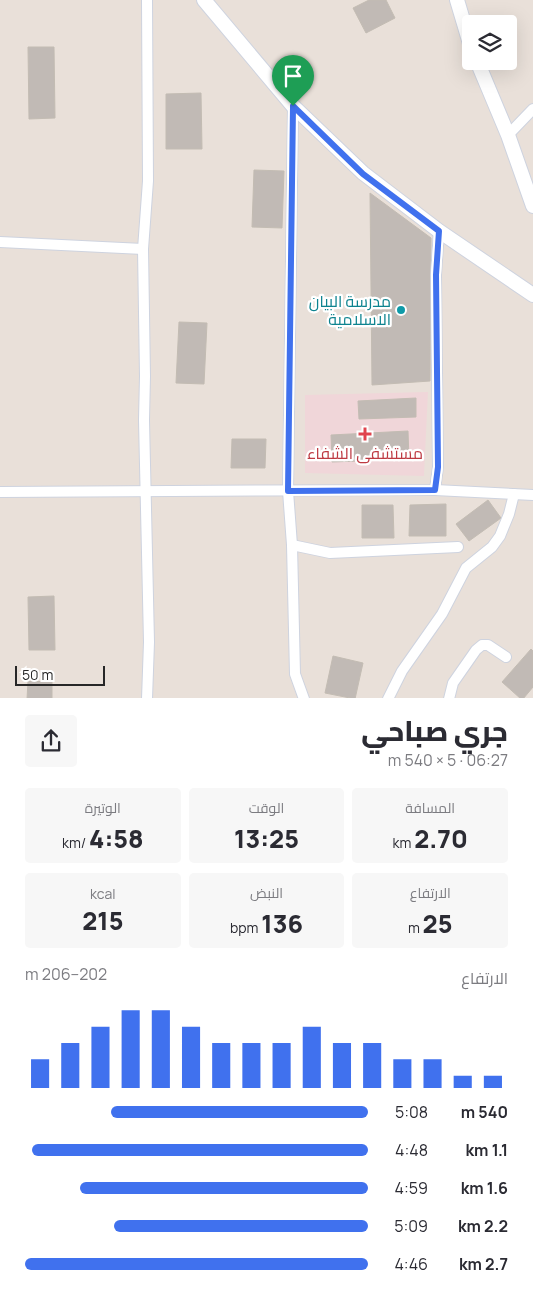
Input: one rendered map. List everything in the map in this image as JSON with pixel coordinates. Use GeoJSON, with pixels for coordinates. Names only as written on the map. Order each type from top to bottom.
{"type":"FeatureCollection","features":[{"type":"Feature","properties":{"kind":"street"},"geometry":{"type":"LineString","coordinates":[[147,0],[148,180],[143,249],[146,376],[144,420],[149,642],[147,698]]}},
{"type":"Feature","properties":{"kind":"street"},"geometry":{"type":"LineString","coordinates":[[204,0],[293,106],[363,174],[439,231],[533,295]]}},
{"type":"Feature","properties":{"kind":"street"},"geometry":{"type":"LineString","coordinates":[[457,0],[462,17]]}},
{"type":"Feature","properties":{"kind":"street"},"geometry":{"type":"LineString","coordinates":[[481,70],[508,135],[533,206]]}},
{"type":"Feature","properties":{"kind":"street"},"geometry":{"type":"LineString","coordinates":[[293,106],[288,491],[292,545],[296,674],[304,698]]}},
{"type":"Feature","properties":{"kind":"street"},"geometry":{"type":"LineString","coordinates":[[508,135],[533,109]]}},
{"type":"Feature","properties":{"kind":"street"},"geometry":{"type":"LineString","coordinates":[[435,490],[438,467],[436,275],[439,231]]}},
{"type":"Feature","properties":{"kind":"street"},"geometry":{"type":"LineString","coordinates":[[0,242],[143,249]]}},
{"type":"Feature","properties":{"kind":"street"},"geometry":{"type":"LineString","coordinates":[[0,492],[435,490],[533,495]]}},
{"type":"Feature","properties":{"kind":"street"},"geometry":{"type":"LineString","coordinates":[[388,698],[402,671],[442,614],[466,568],[492,547],[500,536],[509,514],[514,494]]}},
{"type":"Feature","properties":{"kind":"street"},"geometry":{"type":"LineString","coordinates":[[292,545],[330,553],[458,548]]}},
{"type":"Feature","properties":{"kind":"street"},"geometry":{"type":"LineString","coordinates":[[449,698],[453,683],[476,650],[482,645],[488,645],[506,657]]}},
{"type":"Feature","properties":{"kind":"shaded area","name":"مستشفى الشفاء"},"geometry":{"type":"Polygon","coordinates":[[[428,392],[424,476],[305,473],[305,395],[428,392]]]}},
{"type":"Feature","properties":{"kind":"building"},"geometry":{"type":"Polygon","coordinates":[[[369,0],[386,0],[395,18],[366,33],[353,8],[369,0]]]}},
{"type":"Feature","properties":{"kind":"building"},"geometry":{"type":"Polygon","coordinates":[[[28,47],[54,47],[55,118],[29,119],[28,47]]]}},
{"type":"Feature","properties":{"kind":"building"},"geometry":{"type":"Polygon","coordinates":[[[201,93],[202,149],[166,149],[166,94],[201,93]]]}},
{"type":"Feature","properties":{"kind":"building"},"geometry":{"type":"Polygon","coordinates":[[[254,170],[284,171],[282,228],[252,227],[254,170]]]}},
{"type":"Feature","properties":{"kind":"building","name":"مدرسة البيان الاسلامية"},"geometry":{"type":"Polygon","coordinates":[[[370,193],[431,238],[430,381],[372,385],[370,193]]]}},
{"type":"Feature","properties":{"kind":"building"},"geometry":{"type":"Polygon","coordinates":[[[179,322],[207,323],[204,384],[176,383],[179,322]]]}},
{"type":"Feature","properties":{"kind":"building"},"geometry":{"type":"Polygon","coordinates":[[[416,398],[416,417],[359,419],[358,401],[416,398]]]}},
{"type":"Feature","properties":{"kind":"building"},"geometry":{"type":"Polygon","coordinates":[[[408,431],[409,459],[332,462],[331,435],[408,431]]]}},
{"type":"Feature","properties":{"kind":"building"},"geometry":{"type":"Polygon","coordinates":[[[232,439],[266,439],[265,468],[231,468],[232,439]]]}},
{"type":"Feature","properties":{"kind":"building"},"geometry":{"type":"Polygon","coordinates":[[[488,500],[501,518],[469,541],[456,524],[488,500]]]}},
{"type":"Feature","properties":{"kind":"building"},"geometry":{"type":"Polygon","coordinates":[[[446,504],[446,536],[409,536],[410,505],[446,504]]]}},
{"type":"Feature","properties":{"kind":"building"},"geometry":{"type":"Polygon","coordinates":[[[362,505],[393,505],[394,538],[362,538],[362,505]]]}},
{"type":"Feature","properties":{"kind":"building"},"geometry":{"type":"Polygon","coordinates":[[[54,596],[55,650],[29,650],[28,597],[54,596]]]}},
{"type":"Feature","properties":{"kind":"building"},"geometry":{"type":"Polygon","coordinates":[[[531,649],[533,651],[533,687],[524,698],[520,698],[502,682],[531,649]]]}},
{"type":"Feature","properties":{"kind":"building"},"geometry":{"type":"Polygon","coordinates":[[[333,656],[363,663],[355,698],[325,693],[333,656]]]}},
{"type":"Feature","properties":{"kind":"building"},"geometry":{"type":"Polygon","coordinates":[[[28,681],[52,682],[52,698],[27,698],[28,681]]]}},
{"type":"Feature","properties":{"kind":"place","name":"مدرسة البيان الاسلامية"},"geometry":{"type":"Point","coordinates":[401,310]}},
{"type":"Feature","properties":{"kind":"place","name":"مستشفى الشفاء"},"geometry":{"type":"Point","coordinates":[365,434]}},
{"type":"Feature","properties":{"kind":"route"},"geometry":{"type":"LineString","coordinates":[[293,106],[363,174],[439,231],[436,275],[438,467],[435,490],[288,491],[293,106]]}}]}
